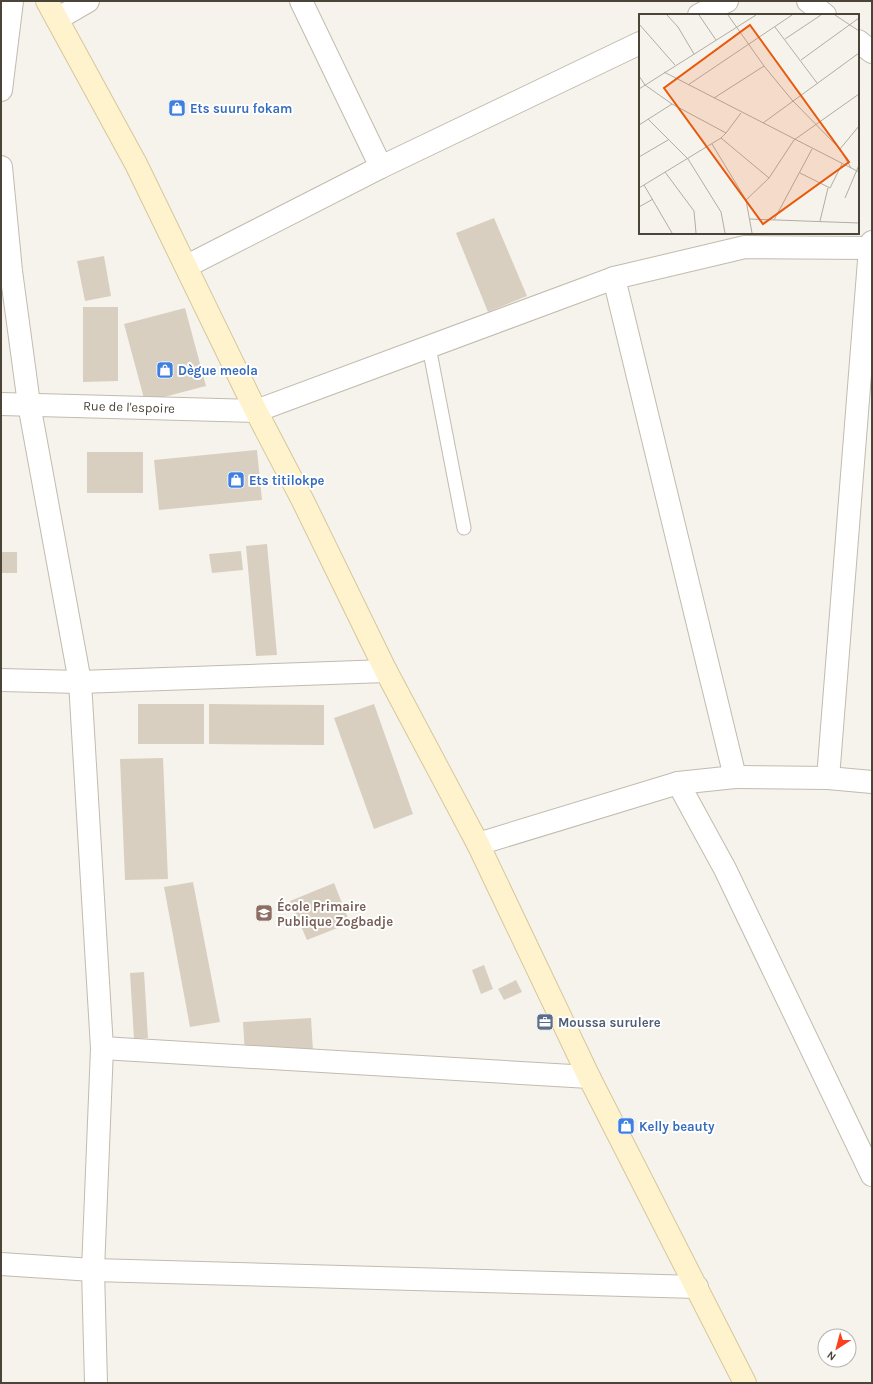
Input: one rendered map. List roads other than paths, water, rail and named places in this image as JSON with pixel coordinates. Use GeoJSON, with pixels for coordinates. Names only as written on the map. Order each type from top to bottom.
{"type":"FeatureCollection","features":[{"type":"Feature","properties":{"kind":"street"},"geometry":{"type":"LineString","coordinates":[[1,90],[12,1]]}},
{"type":"Feature","properties":{"kind":"street"},"geometry":{"type":"LineString","coordinates":[[88,1],[52,10],[136,164],[187,266],[256,411],[303,502],[386,671],[478,844],[589,1077],[745,1383]]}},
{"type":"Feature","properties":{"kind":"street"},"geometry":{"type":"LineString","coordinates":[[301,1],[381,167]]}},
{"type":"Feature","properties":{"kind":"street"},"geometry":{"type":"LineString","coordinates":[[700,14],[727,1]]}},
{"type":"Feature","properties":{"kind":"street"},"geometry":{"type":"LineString","coordinates":[[808,1],[824,14]]}},
{"type":"Feature","properties":{"kind":"street"},"geometry":{"type":"LineString","coordinates":[[859,42],[872,52]]}},
{"type":"Feature","properties":{"kind":"street"},"geometry":{"type":"LineString","coordinates":[[187,266],[381,167],[639,43]]}},
{"type":"Feature","properties":{"kind":"street"},"geometry":{"type":"LineString","coordinates":[[1,167],[11,272],[29,404],[80,682],[102,1048],[93,1270],[96,1383]]}},
{"type":"Feature","properties":{"kind":"street"},"geometry":{"type":"LineString","coordinates":[[256,411],[614,278],[745,247],[871,245],[828,778]]}},
{"type":"Feature","properties":{"kind":"street"},"geometry":{"type":"LineString","coordinates":[[614,278],[735,777]]}},
{"type":"Feature","properties":{"kind":"street","name":"Rue de l'espoire"},"geometry":{"type":"LineString","coordinates":[[1,404],[256,411]]}},
{"type":"Feature","properties":{"kind":"street"},"geometry":{"type":"LineString","coordinates":[[1,680],[80,682],[386,671]]}},
{"type":"Feature","properties":{"kind":"street"},"geometry":{"type":"LineString","coordinates":[[478,844],[678,783],[735,777],[828,778],[872,782]]}},
{"type":"Feature","properties":{"kind":"street"},"geometry":{"type":"LineString","coordinates":[[678,783],[725,869],[872,1175]]}},
{"type":"Feature","properties":{"kind":"street"},"geometry":{"type":"LineString","coordinates":[[102,1048],[589,1077]]}},
{"type":"Feature","properties":{"kind":"street"},"geometry":{"type":"LineString","coordinates":[[1,1264],[93,1270],[697,1287]]}},
{"type":"Feature","properties":{"kind":"lane"},"geometry":{"type":"LineString","coordinates":[[430,347],[464,528]]}},
{"type":"Feature","properties":{"kind":"place","name":"Ets suuru fokam"},"geometry":{"type":"Point","coordinates":[177,108]}},
{"type":"Feature","properties":{"kind":"place","name":"Dègue meola"},"geometry":{"type":"Point","coordinates":[165,370]}},
{"type":"Feature","properties":{"kind":"place","name":"Ets titilokpe"},"geometry":{"type":"Point","coordinates":[236,480]}},
{"type":"Feature","properties":{"kind":"place","name":"École Primaire Publique Zogbadje"},"geometry":{"type":"Point","coordinates":[264,913]}},
{"type":"Feature","properties":{"kind":"place","name":"Moussa surulere"},"geometry":{"type":"Point","coordinates":[545,1022]}},
{"type":"Feature","properties":{"kind":"place","name":"Kelly beauty"},"geometry":{"type":"Point","coordinates":[626,1126]}}]}
